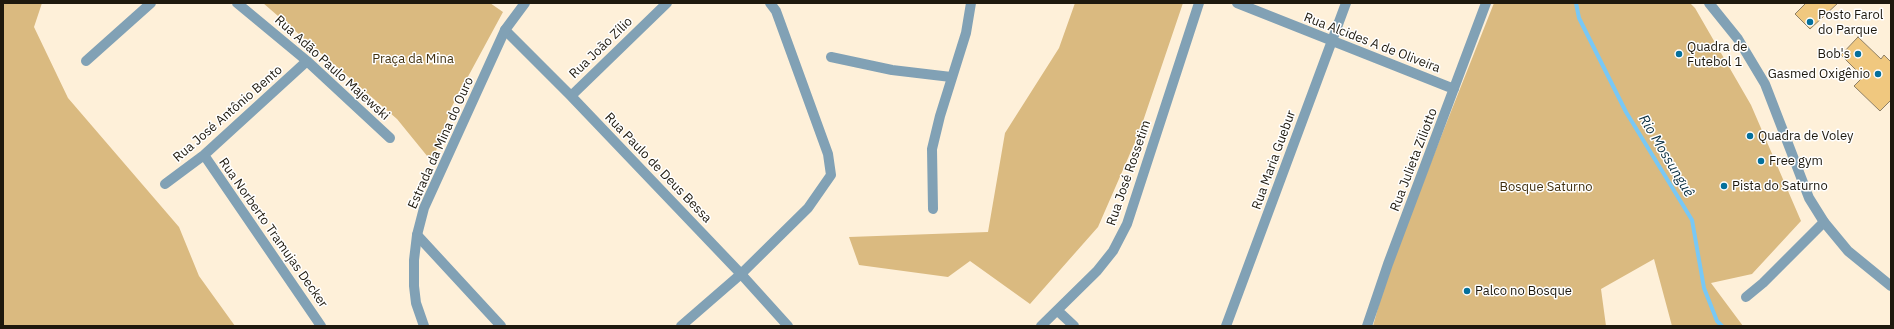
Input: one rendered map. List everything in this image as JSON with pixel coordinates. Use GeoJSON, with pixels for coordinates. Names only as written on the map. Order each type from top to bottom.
{"type":"FeatureCollection","features":[{"type":"Feature","properties":{"kind":"street"},"geometry":{"type":"LineString","coordinates":[[86,61],[151,3]]}},
{"type":"Feature","properties":{"kind":"street","name":"Rua Adão Paulo Majewski"},"geometry":{"type":"LineString","coordinates":[[237,3],[307,61],[390,138]]}},
{"type":"Feature","properties":{"kind":"street","name":"Estrada da Mina do Ouro"},"geometry":{"type":"LineString","coordinates":[[424,326],[416,303],[414,286],[414,260],[417,235],[424,208],[505,30],[525,3]]}},
{"type":"Feature","properties":{"kind":"street","name":"Rua João Zílio"},"geometry":{"type":"LineString","coordinates":[[571,96],[667,3]]}},
{"type":"Feature","properties":{"kind":"street"},"geometry":{"type":"LineString","coordinates":[[680,326],[740,274],[808,208],[818,196],[831,175],[828,154],[776,11],[770,3]]}},
{"type":"Feature","properties":{"kind":"street"},"geometry":{"type":"LineString","coordinates":[[933,209],[932,150],[951,77],[966,33],[971,3]]}},
{"type":"Feature","properties":{"kind":"street","name":"Rua José Rossetim"},"geometry":{"type":"LineString","coordinates":[[1041,326],[1058,311],[1097,271],[1113,251],[1127,224],[1200,3]]}},
{"type":"Feature","properties":{"kind":"street","name":"Rua Alcides A de Oliveira"},"geometry":{"type":"LineString","coordinates":[[1237,3],[1454,89]]}},
{"type":"Feature","properties":{"kind":"street","name":"Rua Maria Guebur"},"geometry":{"type":"LineString","coordinates":[[1226,326],[1346,3]]}},
{"type":"Feature","properties":{"kind":"street","name":"Rua Julieta Ziliotto"},"geometry":{"type":"LineString","coordinates":[[1367,326],[1486,3]]}},
{"type":"Feature","properties":{"kind":"street"},"geometry":{"type":"LineString","coordinates":[[1709,3],[1738,39],[1765,84],[1809,198],[1824,222],[1848,251],[1891,286]]}},
{"type":"Feature","properties":{"kind":"street","name":"Rua Paulo de Deus Bessa"},"geometry":{"type":"LineString","coordinates":[[505,30],[571,96],[788,326]]}},
{"type":"Feature","properties":{"kind":"street"},"geometry":{"type":"LineString","coordinates":[[831,57],[892,70],[951,77]]}},
{"type":"Feature","properties":{"kind":"street","name":"Rua José Antônio Bento"},"geometry":{"type":"LineString","coordinates":[[165,184],[204,156],[307,61]]}},
{"type":"Feature","properties":{"kind":"street","name":"Rua Norberto Tramujas Decker"},"geometry":{"type":"LineString","coordinates":[[204,156],[322,326]]}},
{"type":"Feature","properties":{"kind":"street"},"geometry":{"type":"LineString","coordinates":[[1746,297],[1763,283],[1824,222]]}},
{"type":"Feature","properties":{"kind":"street"},"geometry":{"type":"LineString","coordinates":[[417,235],[500,326]]}},
{"type":"Feature","properties":{"kind":"street"},"geometry":{"type":"LineString","coordinates":[[1058,311],[1074,326]]}},
{"type":"Feature","properties":{"kind":"green space"},"geometry":{"type":"Polygon","coordinates":[[[3,3],[42,3],[34,27],[68,98],[179,227],[199,276],[235,326],[3,326],[3,3]]]}},
{"type":"Feature","properties":{"kind":"green space","name":"Praça da Mina"},"geometry":{"type":"Polygon","coordinates":[[[263,3],[490,3],[503,12],[451,108],[432,162],[397,119],[263,3]]]}},
{"type":"Feature","properties":{"kind":"green space"},"geometry":{"type":"Polygon","coordinates":[[[1075,3],[1183,3],[1139,133],[1098,227],[1030,304],[970,261],[948,277],[859,265],[849,237],[988,232],[1005,133],[1059,48],[1075,3]]]}},
{"type":"Feature","properties":{"kind":"green space","name":"Bosque Saturno"},"geometry":{"type":"Polygon","coordinates":[[[1494,3],[1690,3],[1695,8],[1751,105],[1801,221],[1752,274],[1711,283],[1743,326],[1672,326],[1654,259],[1601,289],[1606,326],[1373,326],[1389,268],[1494,3]]]}},
{"type":"Feature","properties":{"kind":"building","name":"Posto Farol do Parque"},"geometry":{"type":"Polygon","coordinates":[[[1806,3],[1838,3],[1810,29],[1795,14],[1806,3]]]}},
{"type":"Feature","properties":{"kind":"building","name":"Gasmed Oxigênio"},"geometry":{"type":"Polygon","coordinates":[[[1858,37],[1881,59],[1884,55],[1891,62],[1891,100],[1880,111],[1854,86],[1863,77],[1841,55],[1858,37]]]}},
{"type":"Feature","properties":{"kind":"waterway","name":"Rio Mossunguê"},"geometry":{"type":"LineString","coordinates":[[1576,3],[1579,18],[1626,112],[1692,220],[1704,288],[1717,321],[1722,326]]}},
{"type":"Feature","properties":{"kind":"place","name":"Posto Farol do Parque"},"geometry":{"type":"Point","coordinates":[1810,22]}},
{"type":"Feature","properties":{"kind":"place","name":"Quadra de Futebol 1"},"geometry":{"type":"Point","coordinates":[1679,54]}},
{"type":"Feature","properties":{"kind":"place","name":"Bob's"},"geometry":{"type":"Point","coordinates":[1858,54]}},
{"type":"Feature","properties":{"kind":"place","name":"Gasmed Oxigênio"},"geometry":{"type":"Point","coordinates":[1878,74]}},
{"type":"Feature","properties":{"kind":"place","name":"Quadra de Voley"},"geometry":{"type":"Point","coordinates":[1750,136]}},
{"type":"Feature","properties":{"kind":"place","name":"Free gym"},"geometry":{"type":"Point","coordinates":[1761,161]}},
{"type":"Feature","properties":{"kind":"place","name":"Pista do Saturno"},"geometry":{"type":"Point","coordinates":[1724,186]}},
{"type":"Feature","properties":{"kind":"place","name":"Palco no Bosque"},"geometry":{"type":"Point","coordinates":[1467,291]}}]}
